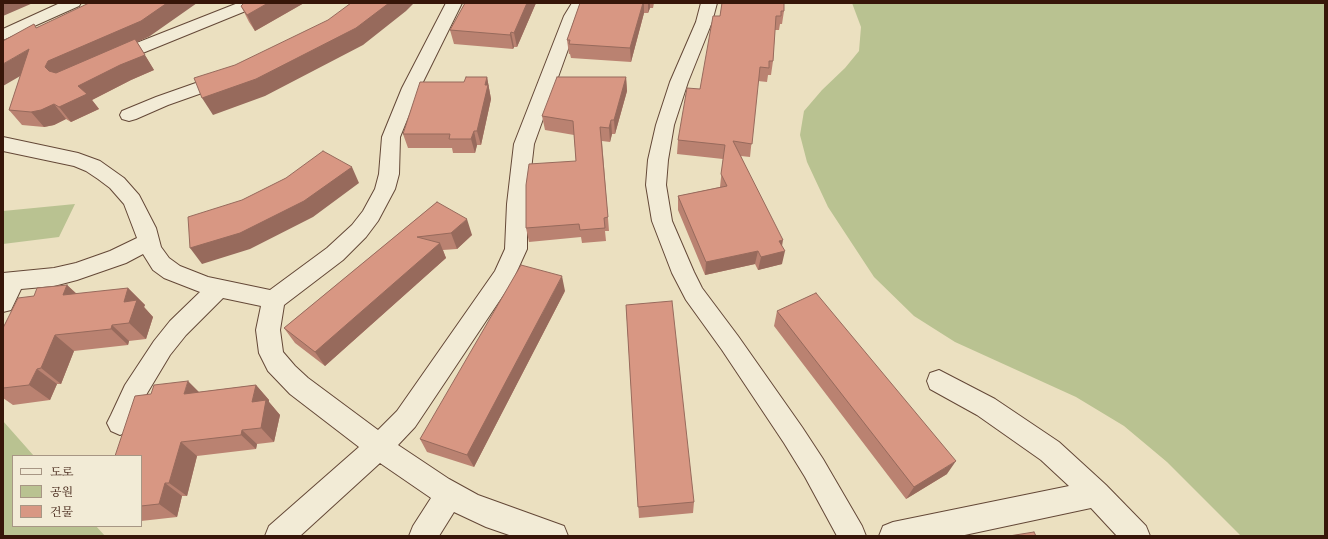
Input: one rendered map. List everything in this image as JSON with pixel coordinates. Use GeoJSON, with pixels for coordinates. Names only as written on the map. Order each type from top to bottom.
{"type":"FeatureCollection","features":[{"type":"Feature","properties":{"kind":"lane"},"geometry":{"type":"LineString","coordinates":[[3,35],[74,3]]}},
{"type":"Feature","properties":{"kind":"lane"},"geometry":{"type":"LineString","coordinates":[[97,66],[162,38],[252,3]]}},
{"type":"Feature","properties":{"kind":"lane"},"geometry":{"type":"LineString","coordinates":[[454,3],[411,88],[391,137],[389,174],[385,189],[371,216],[359,231],[336,254],[273,300],[268,330],[270,354],[277,364],[299,386],[379,447],[449,495],[496,517],[554,536]]}},
{"type":"Feature","properties":{"kind":"lane"},"geometry":{"type":"LineString","coordinates":[[279,536],[379,447],[406,419],[504,276],[516,249],[517,204],[524,144],[572,16],[580,3]]}},
{"type":"Feature","properties":{"kind":"lane"},"geometry":{"type":"LineString","coordinates":[[709,3],[704,22],[679,82],[665,124],[658,160],[656,185],[662,221],[683,273],[694,294],[730,343],[793,435],[814,468],[852,536]]}},
{"type":"Feature","properties":{"kind":"lane"},"geometry":{"type":"LineString","coordinates":[[129,115],[162,101],[242,72]]}},
{"type":"Feature","properties":{"kind":"lane"},"geometry":{"type":"LineString","coordinates":[[3,144],[78,160],[89,164],[104,174],[117,184],[132,200],[138,211],[151,249],[159,260],[172,272],[218,289],[273,300]]}},
{"type":"Feature","properties":{"kind":"lane"},"geometry":{"type":"LineString","coordinates":[[3,303],[8,281],[54,277],[77,271],[118,257],[149,242]]}},
{"type":"Feature","properties":{"kind":"lane"},"geometry":{"type":"LineString","coordinates":[[120,423],[134,393],[162,348],[178,328],[218,289]]}},
{"type":"Feature","properties":{"kind":"lane"},"geometry":{"type":"LineString","coordinates":[[939,381],[986,407],[1050,451],[1096,494],[1136,536]]}},
{"type":"Feature","properties":{"kind":"lane"},"geometry":{"type":"LineString","coordinates":[[893,536],[1096,494]]}},
{"type":"Feature","properties":{"kind":"lane"},"geometry":{"type":"LineString","coordinates":[[423,536],[449,495]]}},
{"type":"Feature","properties":{"kind":"green space"},"geometry":{"type":"Polygon","coordinates":[[[852,3],[1325,3],[1325,536],[1241,536],[1167,462],[1124,426],[1076,397],[955,342],[914,316],[874,277],[828,207],[807,162],[800,135],[804,111],[859,51],[861,27],[852,3]]]}},
{"type":"Feature","properties":{"kind":"green space"},"geometry":{"type":"Polygon","coordinates":[[[75,204],[59,237],[3,244],[3,211],[75,204]]]}},
{"type":"Feature","properties":{"kind":"green space"},"geometry":{"type":"Polygon","coordinates":[[[3,421],[33,455],[12,455],[12,527],[97,527],[105,536],[3,536],[3,421]]]}},
{"type":"Feature","properties":{"kind":"building"},"geometry":{"type":"Polygon","coordinates":[[[89,3],[167,3],[141,21],[48,61],[45,67],[49,71],[56,73],[135,39],[145,55],[120,65],[78,86],[87,94],[59,107],[54,104],[41,110],[31,112],[9,110],[29,49],[3,64],[3,41],[34,24],[36,28],[89,3]]]}},
{"type":"Feature","properties":{"kind":"building"},"geometry":{"type":"Polygon","coordinates":[[[244,3],[268,3],[247,15],[241,6],[244,3]]]}},
{"type":"Feature","properties":{"kind":"building"},"geometry":{"type":"Polygon","coordinates":[[[351,3],[389,3],[356,28],[256,79],[202,98],[194,78],[235,65],[328,20],[351,3]]]}},
{"type":"Feature","properties":{"kind":"building"},"geometry":{"type":"Polygon","coordinates":[[[465,3],[527,3],[514,33],[511,32],[510,35],[450,30],[465,3]]]}},
{"type":"Feature","properties":{"kind":"building"},"geometry":{"type":"Polygon","coordinates":[[[580,3],[643,3],[630,48],[569,44],[570,40],[567,40],[580,3]]]}},
{"type":"Feature","properties":{"kind":"building"},"geometry":{"type":"Polygon","coordinates":[[[722,3],[784,3],[784,11],[781,11],[781,16],[776,16],[773,61],[769,61],[769,68],[760,67],[752,144],[733,141],[783,240],[779,241],[785,251],[761,257],[758,251],[706,262],[678,196],[727,186],[721,174],[725,145],[678,140],[687,88],[700,89],[713,16],[720,16],[722,3]]]}},
{"type":"Feature","properties":{"kind":"building"},"geometry":{"type":"Polygon","coordinates":[[[466,77],[487,77],[485,85],[488,85],[477,131],[474,131],[471,139],[449,139],[450,134],[403,134],[420,82],[464,82],[466,77]]]}},
{"type":"Feature","properties":{"kind":"building"},"geometry":{"type":"Polygon","coordinates":[[[557,77],[626,77],[614,120],[611,120],[609,128],[600,127],[608,217],[604,218],[605,228],[580,230],[579,224],[526,228],[526,185],[529,164],[576,161],[573,121],[542,116],[557,77]]]}},
{"type":"Feature","properties":{"kind":"building"},"geometry":{"type":"Polygon","coordinates":[[[323,151],[352,167],[304,201],[240,233],[190,248],[188,217],[242,200],[286,178],[323,151]]]}},
{"type":"Feature","properties":{"kind":"building"},"geometry":{"type":"Polygon","coordinates":[[[437,202],[467,219],[451,233],[417,237],[440,243],[315,352],[284,328],[437,202]]]}},
{"type":"Feature","properties":{"kind":"building"},"geometry":{"type":"Polygon","coordinates":[[[521,265],[562,276],[467,455],[420,439],[521,265]]]}},
{"type":"Feature","properties":{"kind":"building"},"geometry":{"type":"Polygon","coordinates":[[[67,285],[63,295],[128,288],[124,302],[137,300],[129,323],[112,325],[111,329],[55,335],[41,368],[37,369],[29,385],[3,388],[3,328],[18,298],[34,296],[37,288],[67,285]]]}},
{"type":"Feature","properties":{"kind":"building"},"geometry":{"type":"Polygon","coordinates":[[[816,293],[956,461],[914,487],[777,311],[816,293]]]}},
{"type":"Feature","properties":{"kind":"building"},"geometry":{"type":"Polygon","coordinates":[[[672,301],[694,502],[638,507],[626,305],[672,301]]]}},
{"type":"Feature","properties":{"kind":"building"},"geometry":{"type":"Polygon","coordinates":[[[188,381],[184,394],[256,385],[252,402],[266,400],[261,428],[242,430],[241,435],[181,442],[169,483],[165,483],[159,504],[142,506],[142,455],[115,455],[135,396],[151,394],[154,385],[188,381]]]}},
{"type":"Feature","properties":{"kind":"building"},"geometry":{"type":"Polygon","coordinates":[[[1034,532],[1036,536],[1009,536],[1034,532]]]}}]}
